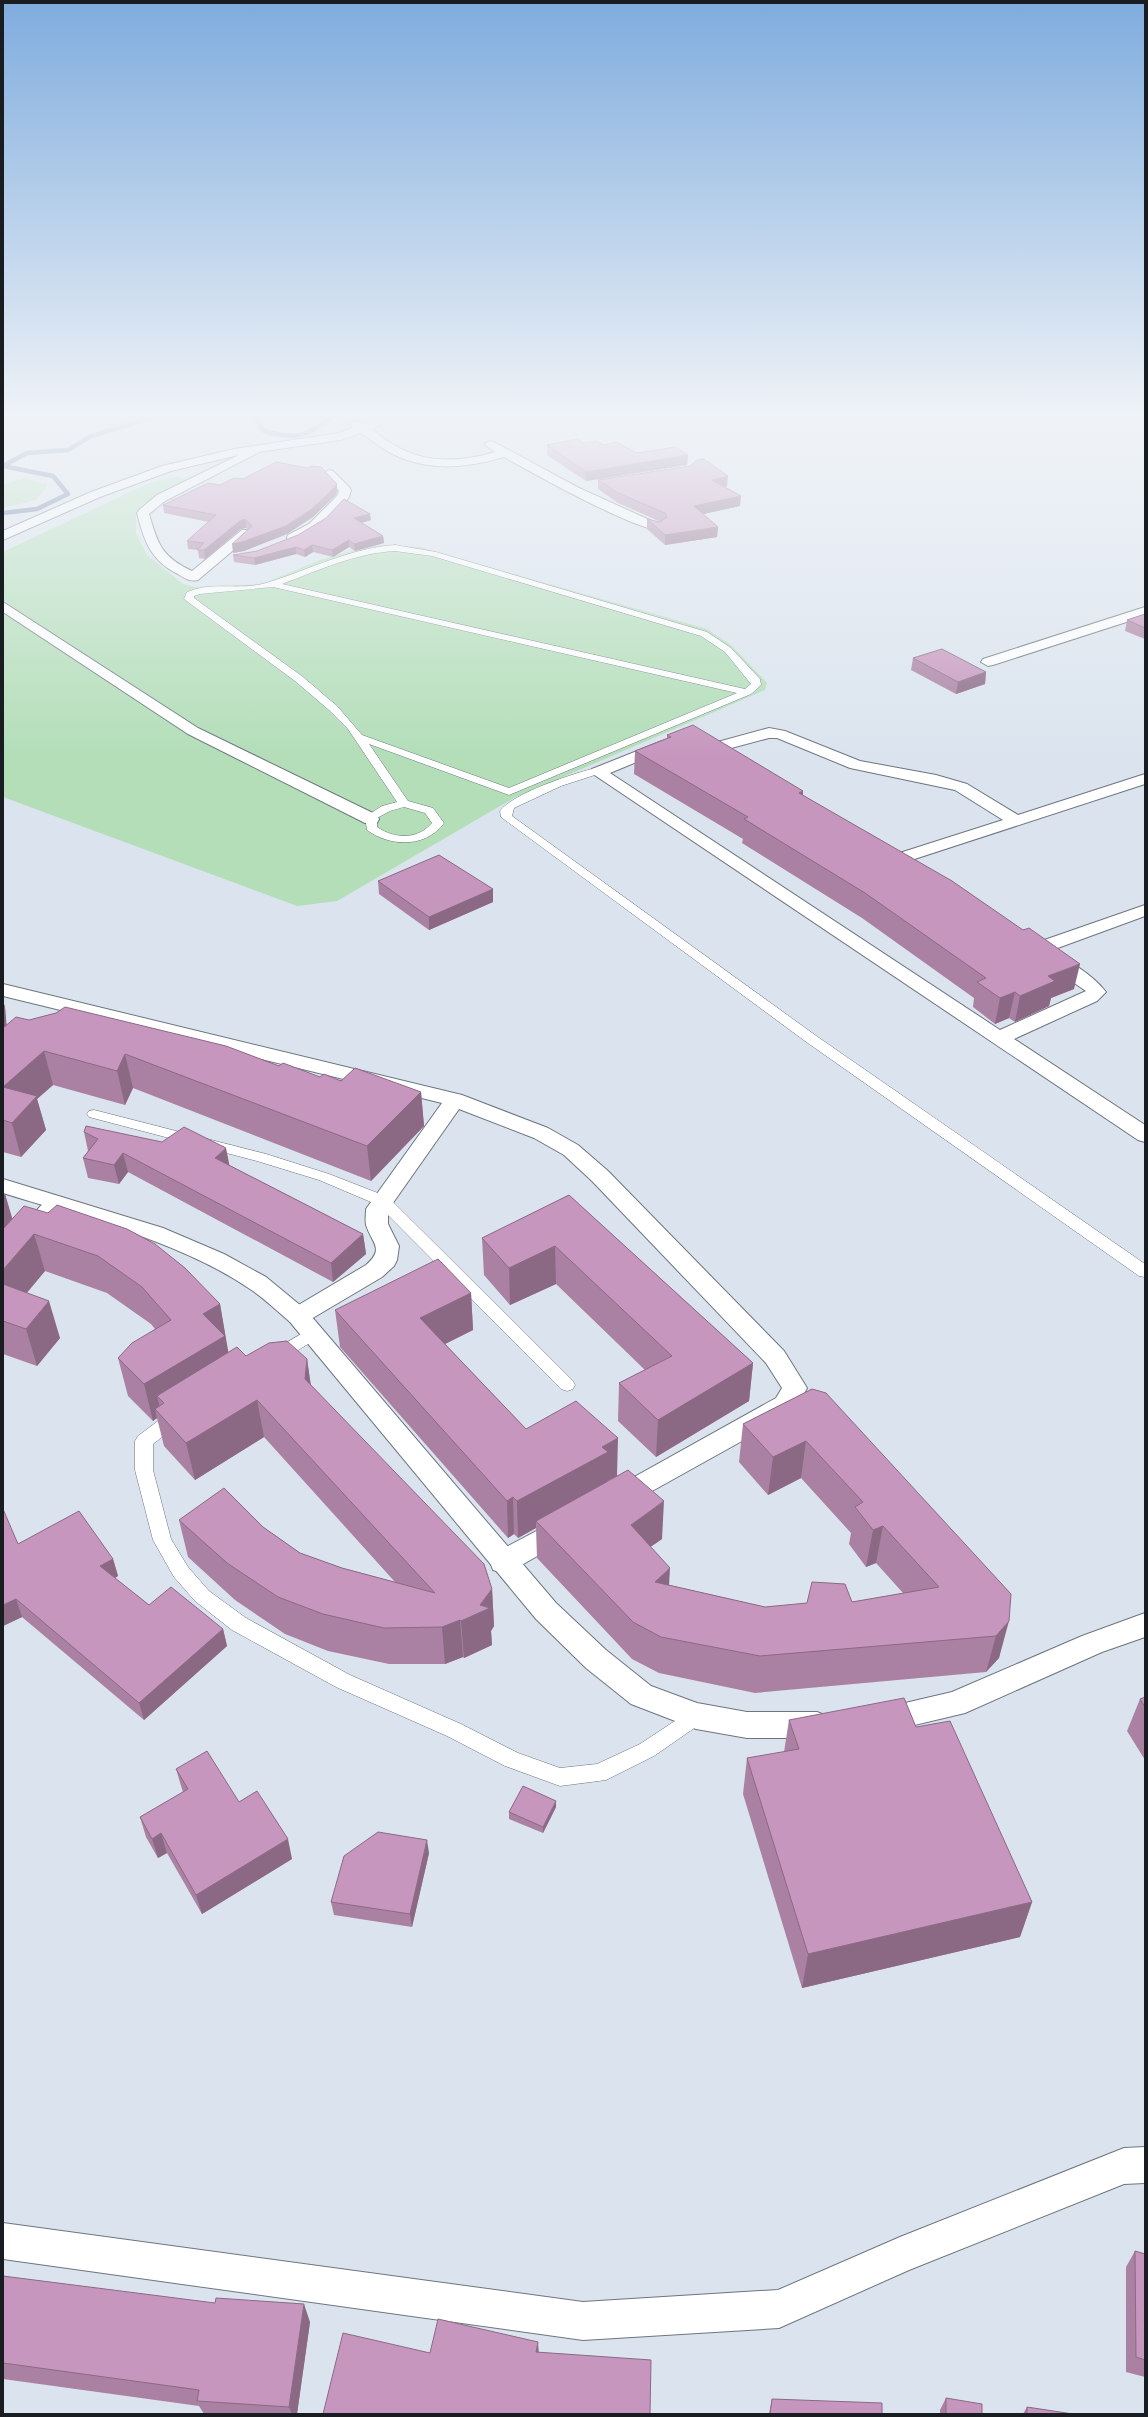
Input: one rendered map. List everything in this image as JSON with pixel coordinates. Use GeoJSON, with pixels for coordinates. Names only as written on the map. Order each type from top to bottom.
{"type":"FeatureCollection","features":[{"type":"Feature","properties":{"kind":"street"},"geometry":{"type":"LineString","coordinates":[[3,536],[15,531]]}},
{"type":"Feature","properties":{"kind":"street"},"geometry":{"type":"LineString","coordinates":[[148,531],[157,556],[193,577],[216,560],[246,533]]}},
{"type":"Feature","properties":{"kind":"street"},"geometry":{"type":"LineString","coordinates":[[279,545],[306,531]]}},
{"type":"Feature","properties":{"kind":"street"},"geometry":{"type":"LineString","coordinates":[[216,560],[234,558]]}},
{"type":"Feature","properties":{"kind":"street"},"geometry":{"type":"LineString","coordinates":[[3,606],[193,731],[371,819]]}},
{"type":"Feature","properties":{"kind":"street"},"geometry":{"type":"LineString","coordinates":[[988,662],[1145,612]]}},
{"type":"Feature","properties":{"kind":"street"},"geometry":{"type":"LineString","coordinates":[[730,761],[702,745],[769,733],[780,734],[856,765],[936,780],[960,787],[1016,821]]}},
{"type":"Feature","properties":{"kind":"street"},"geometry":{"type":"LineString","coordinates":[[673,742],[600,770],[599,774],[1145,1135]]}},
{"type":"Feature","properties":{"kind":"street"},"geometry":{"type":"LineString","coordinates":[[913,873],[887,857],[1016,821],[1145,779]]}},
{"type":"Feature","properties":{"kind":"street"},"geometry":{"type":"LineString","coordinates":[[999,1038],[1090,997],[1096,992],[1092,986],[1030,945],[1145,910]]}},
{"type":"Feature","properties":{"kind":"street"},"geometry":{"type":"LineString","coordinates":[[3,990],[62,1003],[455,1100],[541,1133],[571,1150],[600,1176],[775,1357],[795,1388],[785,1405],[599,1508]]}},
{"type":"Feature","properties":{"kind":"street"},"geometry":{"type":"LineString","coordinates":[[46,1018],[62,1003]]}},
{"type":"Feature","properties":{"kind":"street"},"geometry":{"type":"LineString","coordinates":[[306,1325],[386,1260],[388,1246],[377,1224],[377,1209],[455,1100]]}},
{"type":"Feature","properties":{"kind":"street"},"geometry":{"type":"LineString","coordinates":[[3,1186],[155,1233],[216,1260],[258,1283],[306,1325],[503,1562],[546,1611],[602,1664],[641,1695],[696,1716],[747,1725],[851,1723],[894,1719],[955,1704],[1092,1644],[1145,1625]]}},
{"type":"Feature","properties":{"kind":"street"},"geometry":{"type":"LineString","coordinates":[[3,1261],[56,1202]]}},
{"type":"Feature","properties":{"kind":"street"},"geometry":{"type":"LineString","coordinates":[[503,1562],[579,1520]]}},
{"type":"Feature","properties":{"kind":"street"},"geometry":{"type":"LineString","coordinates":[[3,2241],[583,2321],[779,2310],[900,2255],[1124,2166],[1145,2165]]}},
{"type":"Feature","properties":{"kind":"lane"},"geometry":{"type":"LineString","coordinates":[[359,737],[509,792],[747,692],[756,685],[756,681],[728,650],[704,634],[433,554],[395,548],[377,549],[350,556],[256,588],[199,591],[190,594],[189,599],[299,679],[333,708],[359,737],[404,804]]}},
{"type":"Feature","properties":{"kind":"lane"},"geometry":{"type":"LineString","coordinates":[[271,584],[747,692]]}},
{"type":"Feature","properties":{"kind":"lane"},"geometry":{"type":"LineString","coordinates":[[600,770],[557,784],[510,806],[506,811],[507,817],[810,1038],[1145,1272]]}},
{"type":"Feature","properties":{"kind":"lane"},"geometry":{"type":"LineString","coordinates":[[404,804],[431,810],[436,816],[438,822],[434,828],[417,837],[396,839],[376,833],[371,828],[371,819],[377,812],[386,808],[404,804]]}},
{"type":"Feature","properties":{"kind":"lane"},"geometry":{"type":"LineString","coordinates":[[94,1114],[261,1157],[324,1177],[383,1201],[567,1385]]}},
{"type":"Feature","properties":{"kind":"lane"},"geometry":{"type":"LineString","coordinates":[[261,1365],[306,1325]]}},
{"type":"Feature","properties":{"kind":"lane"},"geometry":{"type":"LineString","coordinates":[[189,1409],[162,1425],[144,1441],[144,1470],[162,1540],[181,1572],[202,1596],[239,1624],[343,1680],[454,1730],[512,1760],[560,1777],[599,1773],[647,1750],[696,1716]]}},
{"type":"Feature","properties":{"kind":"green space"},"geometry":{"type":"Polygon","coordinates":[[[48,531],[136,531],[147,555],[183,584],[195,587],[262,584],[320,560],[358,549],[382,545],[420,547],[707,629],[731,645],[767,683],[765,690],[514,798],[337,901],[297,906],[3,797],[3,552],[48,531]]]}},
{"type":"Feature","properties":{"kind":"building"},"geometry":{"type":"Polygon","coordinates":[[[198,531],[228,531],[204,550],[197,550],[204,543],[187,541],[198,531]]]}},
{"type":"Feature","properties":{"kind":"building"},"geometry":{"type":"Polygon","coordinates":[[[247,531],[273,531],[242,542],[232,544],[247,531]]]}},
{"type":"Feature","properties":{"kind":"building"},"geometry":{"type":"Polygon","coordinates":[[[305,531],[375,531],[383,536],[354,544],[349,540],[332,550],[312,545],[304,550],[296,547],[254,558],[233,555],[257,551],[305,531]]]}},
{"type":"Feature","properties":{"kind":"building"},"geometry":{"type":"Polygon","coordinates":[[[660,531],[693,531],[665,535],[660,531]]]}},
{"type":"Feature","properties":{"kind":"building"},"geometry":{"type":"Polygon","coordinates":[[[1145,614],[1145,628],[1127,620],[1145,614]]]}},
{"type":"Feature","properties":{"kind":"building"},"geometry":{"type":"Polygon","coordinates":[[[942,649],[986,672],[958,682],[913,658],[942,649]]]}},
{"type":"Feature","properties":{"kind":"building"},"geometry":{"type":"Polygon","coordinates":[[[693,725],[803,791],[799,793],[952,881],[1023,930],[1029,928],[1080,964],[1048,976],[1055,981],[1020,996],[1015,992],[1000,998],[977,982],[986,978],[865,893],[744,819],[748,817],[635,751],[671,737],[667,735],[693,725]]]}},
{"type":"Feature","properties":{"kind":"building"},"geometry":{"type":"Polygon","coordinates":[[[439,855],[493,889],[429,917],[378,881],[439,855]]]}},
{"type":"Feature","properties":{"kind":"building"},"geometry":{"type":"Polygon","coordinates":[[[65,1007],[226,1046],[279,1066],[283,1063],[320,1077],[324,1074],[341,1081],[355,1068],[421,1092],[367,1146],[125,1054],[117,1071],[44,1051],[3,1087],[3,1028],[16,1017],[29,1020],[56,1013],[65,1007]]]}},
{"type":"Feature","properties":{"kind":"building"},"geometry":{"type":"Polygon","coordinates":[[[3,1087],[37,1096],[12,1123],[3,1120],[3,1087]]]}},
{"type":"Feature","properties":{"kind":"building"},"geometry":{"type":"Polygon","coordinates":[[[86,1126],[162,1142],[184,1127],[226,1148],[215,1158],[363,1234],[331,1263],[123,1153],[114,1165],[83,1158],[98,1139],[84,1132],[86,1126]]]}},
{"type":"Feature","properties":{"kind":"building"},"geometry":{"type":"Polygon","coordinates":[[[569,1195],[753,1363],[658,1420],[619,1383],[672,1356],[555,1246],[509,1268],[482,1238],[569,1195]]]}},
{"type":"Feature","properties":{"kind":"building"},"geometry":{"type":"Polygon","coordinates":[[[57,1205],[127,1229],[155,1244],[185,1268],[220,1304],[203,1314],[225,1336],[144,1384],[118,1358],[132,1343],[171,1320],[142,1287],[98,1256],[34,1234],[3,1270],[3,1229],[24,1206],[48,1213],[57,1205]]]}},
{"type":"Feature","properties":{"kind":"building"},"geometry":{"type":"Polygon","coordinates":[[[438,1259],[471,1293],[420,1318],[526,1429],[576,1401],[618,1438],[602,1447],[608,1452],[517,1501],[513,1497],[507,1501],[335,1310],[438,1259]]]}},
{"type":"Feature","properties":{"kind":"building"},"geometry":{"type":"Polygon","coordinates":[[[3,1284],[49,1301],[26,1329],[3,1321],[3,1284]]]}},
{"type":"Feature","properties":{"kind":"building"},"geometry":{"type":"Polygon","coordinates":[[[287,1341],[307,1359],[305,1379],[484,1564],[492,1589],[480,1605],[490,1608],[461,1621],[460,1620],[442,1627],[384,1628],[323,1614],[278,1597],[227,1563],[179,1520],[224,1488],[263,1527],[300,1553],[342,1568],[435,1593],[257,1400],[186,1443],[155,1409],[164,1403],[157,1396],[237,1347],[246,1356],[269,1343],[287,1341]]]}},
{"type":"Feature","properties":{"kind":"building"},"geometry":{"type":"Polygon","coordinates":[[[812,1389],[826,1393],[1011,1594],[1009,1621],[996,1636],[760,1656],[661,1637],[633,1622],[536,1521],[628,1470],[664,1501],[631,1525],[670,1568],[655,1582],[765,1607],[807,1603],[812,1582],[845,1584],[852,1602],[939,1587],[883,1526],[873,1530],[855,1507],[863,1502],[806,1441],[773,1457],[743,1424],[812,1389]]]}},
{"type":"Feature","properties":{"kind":"building"},"geometry":{"type":"Polygon","coordinates":[[[3,1509],[18,1544],[79,1511],[113,1559],[100,1566],[149,1605],[171,1587],[223,1629],[139,1703],[16,1599],[3,1605],[3,1509]]]}},
{"type":"Feature","properties":{"kind":"building"},"geometry":{"type":"Polygon","coordinates":[[[1145,1697],[1145,1707],[1140,1699],[1145,1697]]]}},
{"type":"Feature","properties":{"kind":"building"},"geometry":{"type":"Polygon","coordinates":[[[904,1698],[916,1727],[950,1721],[1032,1902],[808,1954],[747,1758],[799,1749],[789,1720],[904,1698]]]}},
{"type":"Feature","properties":{"kind":"building"},"geometry":{"type":"Polygon","coordinates":[[[207,1751],[239,1802],[257,1791],[288,1839],[196,1895],[161,1833],[152,1839],[140,1817],[188,1789],[176,1769],[207,1751]]]}},
{"type":"Feature","properties":{"kind":"building"},"geometry":{"type":"Polygon","coordinates":[[[523,1786],[556,1801],[543,1827],[509,1812],[523,1786]]]}},
{"type":"Feature","properties":{"kind":"building"},"geometry":{"type":"Polygon","coordinates":[[[378,1832],[427,1840],[410,1914],[331,1902],[344,1856],[378,1832]]]}},
{"type":"Feature","properties":{"kind":"building"},"geometry":{"type":"Polygon","coordinates":[[[1135,2251],[1145,2254],[1145,2360],[1136,2357],[1135,2251]]]}},
{"type":"Feature","properties":{"kind":"building"},"geometry":{"type":"Polygon","coordinates":[[[3,2276],[215,2303],[216,2298],[304,2304],[289,2407],[197,2401],[199,2390],[3,2363],[3,2276]]]}},
{"type":"Feature","properties":{"kind":"building"},"geometry":{"type":"Polygon","coordinates":[[[438,2319],[538,2342],[536,2352],[651,2360],[650,2414],[323,2414],[343,2333],[430,2353],[438,2319]]]}},
{"type":"Feature","properties":{"kind":"building"},"geometry":{"type":"Polygon","coordinates":[[[946,2398],[982,2404],[982,2414],[946,2414],[946,2398]]]}},
{"type":"Feature","properties":{"kind":"building"},"geometry":{"type":"Polygon","coordinates":[[[772,2399],[882,2403],[882,2414],[770,2414],[772,2399]]]}},
{"type":"Feature","properties":{"kind":"building"},"geometry":{"type":"Polygon","coordinates":[[[1027,2407],[1073,2414],[1027,2414],[1027,2407]]]}}]}
